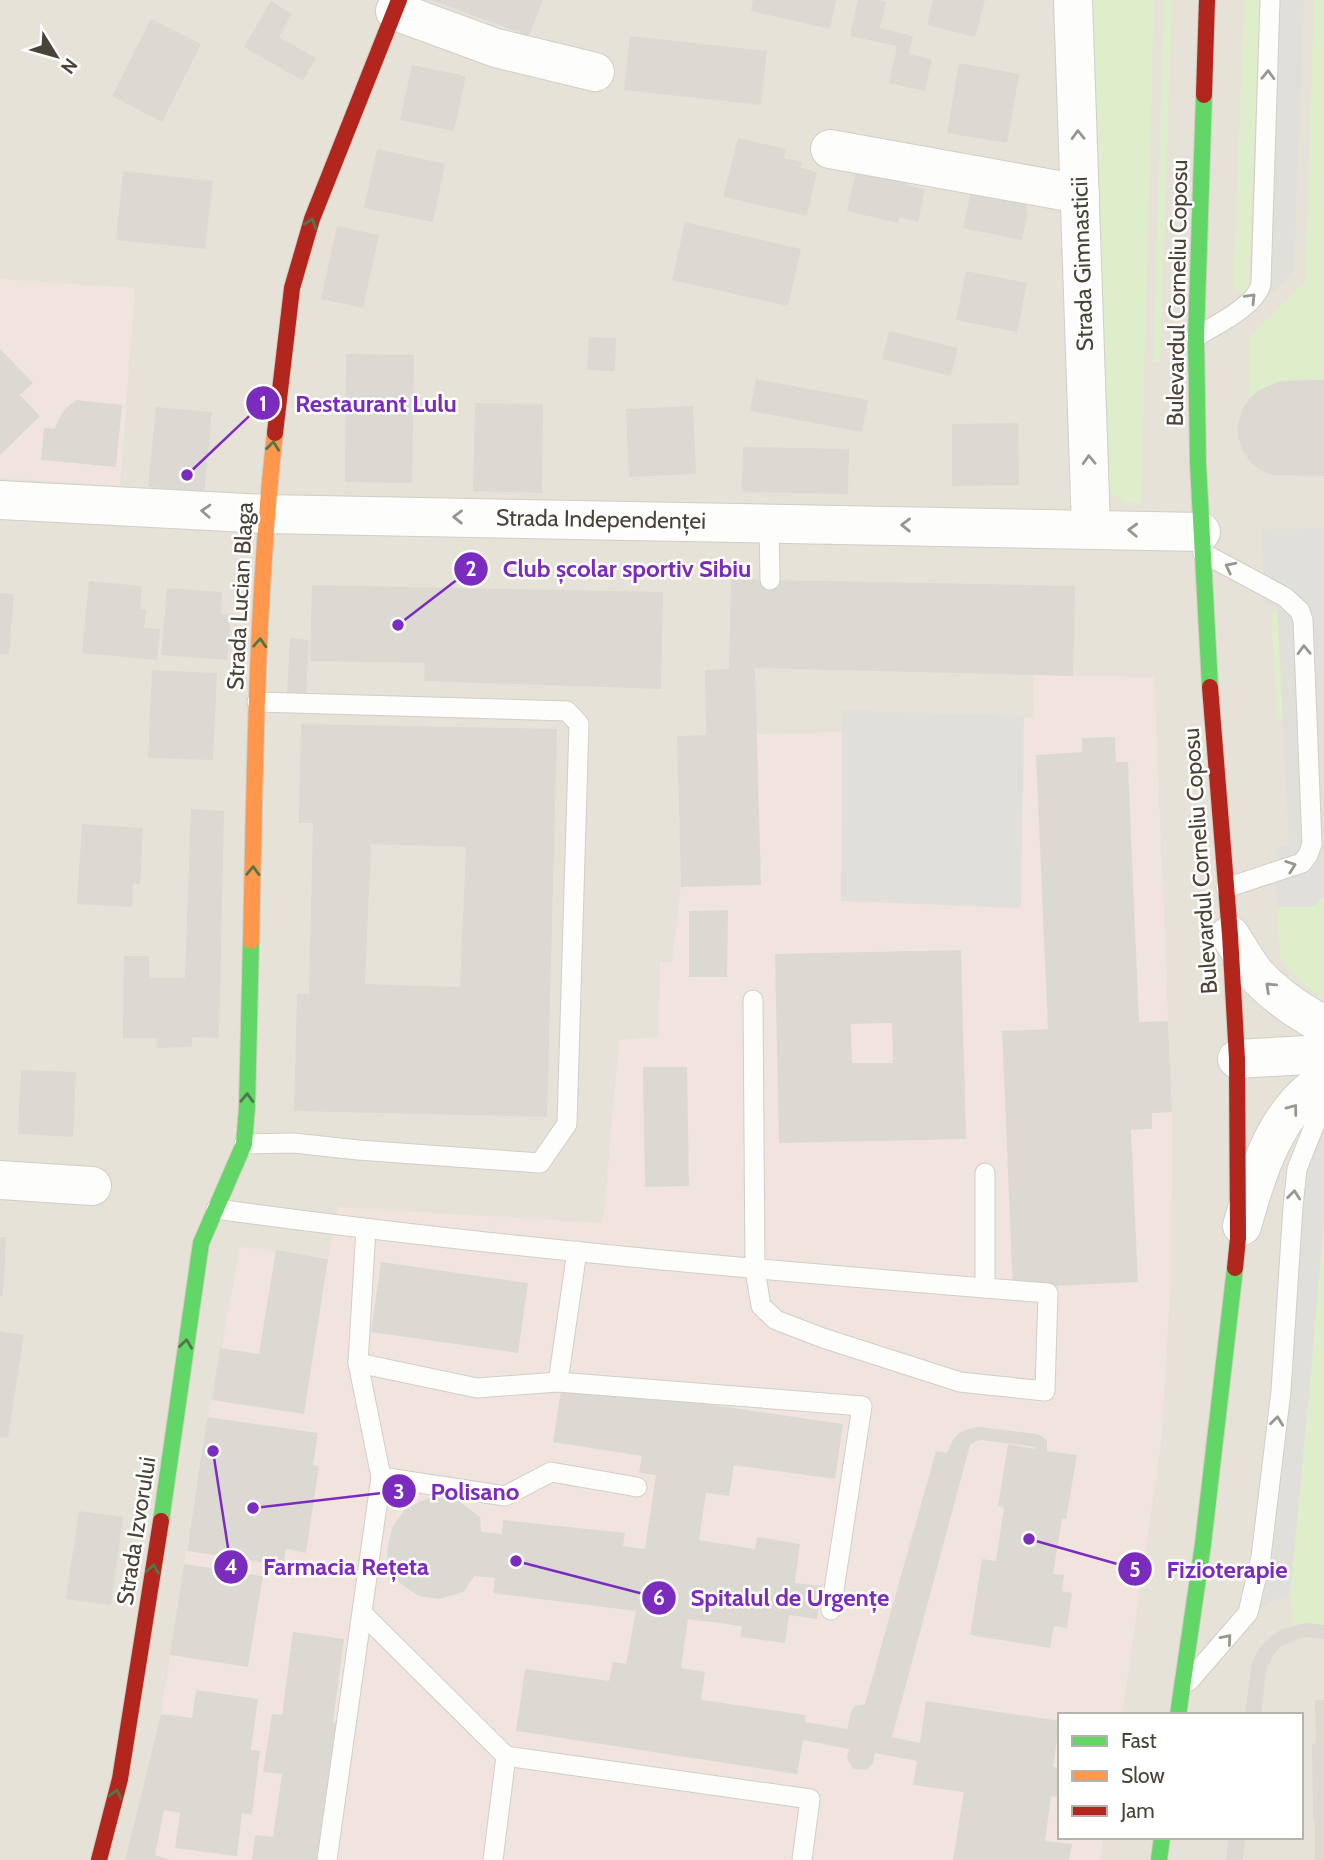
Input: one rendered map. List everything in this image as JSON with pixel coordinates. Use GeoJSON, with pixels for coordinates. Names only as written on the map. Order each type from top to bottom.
{"type":"FeatureCollection","features":[{"type":"Feature","properties":{"kind":"street","name":"Strada Gimnasticii"},"geometry":{"type":"LineString","coordinates":[[1073,0],[1091,528]]}},
{"type":"Feature","properties":{"kind":"street","name":"Bulevardul Corneliu Coposu"},"geometry":{"type":"LineString","coordinates":[[1178,1713],[1203,1544],[1238,1238],[1237,1059],[1230,935],[1211,706],[1198,463],[1196,337],[1207,0]]}},
{"type":"Feature","properties":{"kind":"street"},"geometry":{"type":"LineString","coordinates":[[397,5],[496,47],[595,72]]}},
{"type":"Feature","properties":{"kind":"street","name":"Strada Lucian Blaga"},"geometry":{"type":"LineString","coordinates":[[216,1209],[244,1144],[265,514],[292,288],[312,219],[397,5]]}},
{"type":"Feature","properties":{"kind":"street"},"geometry":{"type":"LineString","coordinates":[[830,149],[1080,194]]}},
{"type":"Feature","properties":{"kind":"street","name":"Strada Independenței"},"geometry":{"type":"LineString","coordinates":[[0,500],[265,514],[1091,528],[1202,542]]}},
{"type":"Feature","properties":{"kind":"street"},"geometry":{"type":"LineString","coordinates":[[1230,935],[1254,971],[1267,985],[1299,1011],[1324,1025]]}},
{"type":"Feature","properties":{"kind":"street"},"geometry":{"type":"LineString","coordinates":[[1237,1059],[1324,1054]]}},
{"type":"Feature","properties":{"kind":"street"},"geometry":{"type":"LineString","coordinates":[[1238,1238],[1255,1179],[1275,1138],[1304,1095],[1324,1081]]}},
{"type":"Feature","properties":{"kind":"street"},"geometry":{"type":"LineString","coordinates":[[0,1180],[92,1186]]}},
{"type":"Feature","properties":{"kind":"street","name":"Strada Izvorului"},"geometry":{"type":"LineString","coordinates":[[99,1860],[120,1779],[201,1243],[216,1209]]}},
{"type":"Feature","properties":{"kind":"street"},"geometry":{"type":"LineString","coordinates":[[1159,1860],[1162,1839]]}},
{"type":"Feature","properties":{"kind":"lane"},"geometry":{"type":"LineString","coordinates":[[1196,337],[1247,304],[1259,292],[1261,284],[1270,0]]}},
{"type":"Feature","properties":{"kind":"lane"},"geometry":{"type":"LineString","coordinates":[[769,523],[769,580]]}},
{"type":"Feature","properties":{"kind":"lane"},"geometry":{"type":"LineString","coordinates":[[1202,542],[1285,597],[1300,611],[1303,620],[1312,844],[1302,863],[1226,888]]}},
{"type":"Feature","properties":{"kind":"lane"},"geometry":{"type":"LineString","coordinates":[[244,1144],[294,1143],[540,1163],[567,1124],[568,1110],[579,724],[567,711],[257,702]]}},
{"type":"Feature","properties":{"kind":"lane"},"geometry":{"type":"LineString","coordinates":[[216,1209],[366,1229],[755,1270],[1048,1293],[1045,1391],[960,1382],[823,1338],[776,1320],[761,1306],[755,1270],[753,1000]]}},
{"type":"Feature","properties":{"kind":"lane"},"geometry":{"type":"LineString","coordinates":[[1182,1690],[1248,1613],[1261,1558],[1281,1391],[1297,1169],[1314,1126],[1324,1110]]}},
{"type":"Feature","properties":{"kind":"lane"},"geometry":{"type":"LineString","coordinates":[[985,1173],[985,1288]]}},
{"type":"Feature","properties":{"kind":"lane"},"geometry":{"type":"LineString","coordinates":[[327,1860],[381,1477],[358,1363],[366,1229]]}},
{"type":"Feature","properties":{"kind":"lane"},"geometry":{"type":"LineString","coordinates":[[558,1382],[577,1251]]}},
{"type":"Feature","properties":{"kind":"lane"},"geometry":{"type":"LineString","coordinates":[[358,1363],[477,1388],[558,1382],[862,1406],[831,1610]]}},
{"type":"Feature","properties":{"kind":"lane"},"geometry":{"type":"LineString","coordinates":[[381,1477],[505,1496],[551,1472],[637,1487]]}},
{"type":"Feature","properties":{"kind":"lane"},"geometry":{"type":"LineString","coordinates":[[363,1614],[506,1756],[810,1799],[802,1860]]}},
{"type":"Feature","properties":{"kind":"lane"},"geometry":{"type":"LineString","coordinates":[[493,1860],[506,1756]]}},
{"type":"Feature","properties":{"kind":"shaded area"},"geometry":{"type":"Polygon","coordinates":[[[0,0],[1324,0],[1324,1860],[0,1860],[0,0]]]}},
{"type":"Feature","properties":{"kind":"shaded area"},"geometry":{"type":"Polygon","coordinates":[[[1260,0],[1304,0],[1294,270],[1248,318],[1260,0]]]}},
{"type":"Feature","properties":{"kind":"shaded area"},"geometry":{"type":"Polygon","coordinates":[[[0,279],[135,288],[120,486],[0,478],[0,279]]]}},
{"type":"Feature","properties":{"kind":"shaded area"},"geometry":{"type":"Polygon","coordinates":[[[1324,528],[1324,896],[1313,907],[1277,907],[1276,847],[1289,845],[1277,605],[1265,605],[1261,529],[1324,528]]]}},
{"type":"Feature","properties":{"kind":"shaded area"},"geometry":{"type":"Polygon","coordinates":[[[1034,675],[1154,677],[1172,1112],[1171,1281],[1161,1445],[1122,1713],[1058,1713],[1058,1839],[1104,1839],[1100,1860],[125,1860],[161,1714],[207,1417],[240,1247],[328,1258],[338,1207],[603,1223],[619,1040],[659,1037],[660,962],[672,962],[681,887],[677,736],[842,732],[842,710],[1033,717],[1034,675]]]}},
{"type":"Feature","properties":{"kind":"shaded area"},"geometry":{"type":"Polygon","coordinates":[[[842,710],[1024,716],[1021,908],[841,901],[842,710]]]}},
{"type":"Feature","properties":{"kind":"shaded area"},"geometry":{"type":"Polygon","coordinates":[[[1324,1122],[1324,1216],[1290,1594],[1248,1613],[1293,1207],[1324,1122]]]}},
{"type":"Feature","properties":{"kind":"green space"},"geometry":{"type":"Polygon","coordinates":[[[1084,0],[1154,0],[1141,504],[1125,502],[1108,492],[1084,0]]]}},
{"type":"Feature","properties":{"kind":"green space"},"geometry":{"type":"Polygon","coordinates":[[[1164,0],[1172,0],[1160,362],[1153,362],[1164,0]]]}},
{"type":"Feature","properties":{"kind":"green space"},"geometry":{"type":"Polygon","coordinates":[[[1244,0],[1260,0],[1249,287],[1245,293],[1240,293],[1233,287],[1244,0]]]}},
{"type":"Feature","properties":{"kind":"green space"},"geometry":{"type":"Polygon","coordinates":[[[1314,0],[1324,0],[1324,380],[1275,383],[1249,399],[1250,336],[1305,281],[1314,0]]]}},
{"type":"Feature","properties":{"kind":"green space"},"geometry":{"type":"Polygon","coordinates":[[[1278,611],[1283,718],[1277,718],[1271,612],[1278,611]]]}},
{"type":"Feature","properties":{"kind":"green space"},"geometry":{"type":"Polygon","coordinates":[[[1324,896],[1324,1000],[1296,978],[1280,958],[1277,907],[1313,907],[1324,896]]]}},
{"type":"Feature","properties":{"kind":"green space"},"geometry":{"type":"Polygon","coordinates":[[[1324,1211],[1324,1625],[1292,1625],[1290,1594],[1324,1211]]]}},
{"type":"Feature","properties":{"kind":"building"},"geometry":{"type":"Polygon","coordinates":[[[431,0],[543,0],[529,36],[431,0]]]}},
{"type":"Feature","properties":{"kind":"building"},"geometry":{"type":"Polygon","coordinates":[[[753,0],[836,0],[830,29],[751,11],[753,0]]]}},
{"type":"Feature","properties":{"kind":"building"},"geometry":{"type":"Polygon","coordinates":[[[858,0],[886,2],[880,28],[913,36],[909,54],[932,59],[925,91],[889,83],[897,46],[850,36],[858,0]]]}},
{"type":"Feature","properties":{"kind":"building"},"geometry":{"type":"Polygon","coordinates":[[[933,0],[985,0],[975,37],[927,25],[933,0]]]}},
{"type":"Feature","properties":{"kind":"building"},"geometry":{"type":"Polygon","coordinates":[[[271,1],[292,14],[279,37],[316,58],[303,81],[244,47],[271,1]]]}},
{"type":"Feature","properties":{"kind":"building"},"geometry":{"type":"Polygon","coordinates":[[[151,19],[201,44],[162,122],[112,96],[151,19]]]}},
{"type":"Feature","properties":{"kind":"building"},"geometry":{"type":"Polygon","coordinates":[[[630,36],[767,51],[761,105],[624,90],[630,36]]]}},
{"type":"Feature","properties":{"kind":"building"},"geometry":{"type":"Polygon","coordinates":[[[959,63],[1019,74],[1007,143],[947,133],[959,63]]]}},
{"type":"Feature","properties":{"kind":"building"},"geometry":{"type":"Polygon","coordinates":[[[412,65],[466,76],[454,131],[400,120],[412,65]]]}},
{"type":"Feature","properties":{"kind":"building"},"geometry":{"type":"Polygon","coordinates":[[[738,138],[786,149],[784,158],[802,162],[801,168],[817,172],[807,216],[723,197],[738,138]]]}},
{"type":"Feature","properties":{"kind":"building"},"geometry":{"type":"Polygon","coordinates":[[[377,149],[445,164],[433,222],[364,208],[377,149]]]}},
{"type":"Feature","properties":{"kind":"building"},"geometry":{"type":"Polygon","coordinates":[[[858,162],[910,174],[907,185],[925,189],[918,222],[899,217],[898,223],[847,211],[858,162]]]}},
{"type":"Feature","properties":{"kind":"building"},"geometry":{"type":"Polygon","coordinates":[[[123,171],[213,181],[205,249],[116,240],[123,171]]]}},
{"type":"Feature","properties":{"kind":"building"},"geometry":{"type":"Polygon","coordinates":[[[974,177],[1030,188],[1022,240],[963,228],[974,177]]]}},
{"type":"Feature","properties":{"kind":"building"},"geometry":{"type":"Polygon","coordinates":[[[685,222],[801,249],[788,306],[672,280],[685,222]]]}},
{"type":"Feature","properties":{"kind":"building"},"geometry":{"type":"Polygon","coordinates":[[[337,226],[379,235],[363,308],[321,299],[337,226]]]}},
{"type":"Feature","properties":{"kind":"building"},"geometry":{"type":"Polygon","coordinates":[[[966,271],[1027,283],[1017,332],[956,320],[966,271]]]}},
{"type":"Feature","properties":{"kind":"building"},"geometry":{"type":"Polygon","coordinates":[[[889,331],[958,348],[951,376],[882,359],[889,331]]]}},
{"type":"Feature","properties":{"kind":"building"},"geometry":{"type":"Polygon","coordinates":[[[589,337],[616,338],[615,371],[587,370],[589,337]]]}},
{"type":"Feature","properties":{"kind":"building"},"geometry":{"type":"Polygon","coordinates":[[[0,349],[33,383],[20,395],[40,416],[0,455],[0,349]]]}},
{"type":"Feature","properties":{"kind":"building"},"geometry":{"type":"Polygon","coordinates":[[[346,354],[414,355],[412,483],[345,482],[346,354]]]}},
{"type":"Feature","properties":{"kind":"building"},"geometry":{"type":"Polygon","coordinates":[[[756,379],[868,400],[862,432],[750,411],[756,379]]]}},
{"type":"Feature","properties":{"kind":"building"},"geometry":{"type":"Polygon","coordinates":[[[1324,380],[1324,476],[1273,475],[1251,463],[1242,450],[1238,436],[1238,422],[1249,399],[1259,390],[1281,381],[1324,380]]]}},
{"type":"Feature","properties":{"kind":"building"},"geometry":{"type":"Polygon","coordinates":[[[76,400],[122,405],[116,467],[41,460],[44,428],[55,429],[66,408],[76,400]]]}},
{"type":"Feature","properties":{"kind":"building"},"geometry":{"type":"Polygon","coordinates":[[[475,403],[543,404],[542,493],[473,491],[475,403]]]}},
{"type":"Feature","properties":{"kind":"building"},"geometry":{"type":"Polygon","coordinates":[[[693,406],[696,474],[629,477],[626,409],[693,406]]]}},
{"type":"Feature","properties":{"kind":"building"},"geometry":{"type":"Polygon","coordinates":[[[156,407],[212,412],[204,492],[148,487],[156,407]]]}},
{"type":"Feature","properties":{"kind":"building"},"geometry":{"type":"Polygon","coordinates":[[[1018,423],[1019,485],[952,486],[952,424],[1018,423]]]}},
{"type":"Feature","properties":{"kind":"building"},"geometry":{"type":"Polygon","coordinates":[[[743,447],[849,449],[848,494],[742,492],[743,447]]]}},
{"type":"Feature","properties":{"kind":"building"},"geometry":{"type":"Polygon","coordinates":[[[731,579],[1075,586],[1073,676],[755,668],[761,885],[681,887],[677,736],[706,735],[705,670],[729,669],[731,579]]]}},
{"type":"Feature","properties":{"kind":"building"},"geometry":{"type":"Polygon","coordinates":[[[89,581],[142,586],[140,609],[146,610],[144,628],[160,629],[157,660],[82,653],[89,581]]]}},
{"type":"Feature","properties":{"kind":"building"},"geometry":{"type":"Polygon","coordinates":[[[312,585],[663,592],[661,689],[424,681],[425,663],[310,661],[312,585]]]}},
{"type":"Feature","properties":{"kind":"building"},"geometry":{"type":"Polygon","coordinates":[[[167,588],[222,592],[221,614],[231,615],[227,660],[161,655],[167,588]]]}},
{"type":"Feature","properties":{"kind":"building"},"geometry":{"type":"Polygon","coordinates":[[[0,593],[14,594],[9,655],[0,654],[0,593]]]}},
{"type":"Feature","properties":{"kind":"building"},"geometry":{"type":"Polygon","coordinates":[[[290,638],[309,640],[306,695],[287,694],[290,638]]]}},
{"type":"Feature","properties":{"kind":"building"},"geometry":{"type":"Polygon","coordinates":[[[152,670],[217,673],[213,760],[148,758],[152,670]]]}},
{"type":"Feature","properties":{"kind":"building"},"geometry":{"type":"Polygon","coordinates":[[[301,724],[557,729],[547,1117],[294,1111],[297,994],[309,994],[313,823],[299,823],[301,724]],[[371,844],[365,984],[460,987],[466,847],[371,844]]]}},
{"type":"Feature","properties":{"kind":"building"},"geometry":{"type":"Polygon","coordinates":[[[1115,737],[1116,762],[1128,762],[1139,1022],[1168,1021],[1172,1112],[1152,1113],[1152,1129],[1131,1130],[1138,1282],[1013,1288],[1002,1031],[1048,1029],[1036,755],[1082,752],[1082,738],[1115,737]]]}},
{"type":"Feature","properties":{"kind":"building"},"geometry":{"type":"Polygon","coordinates":[[[191,809],[224,811],[219,1038],[192,1037],[192,1047],[157,1048],[156,1038],[123,1038],[124,956],[149,956],[149,978],[185,978],[191,809]]]}},
{"type":"Feature","properties":{"kind":"building"},"geometry":{"type":"Polygon","coordinates":[[[82,824],[143,828],[140,884],[133,884],[132,907],[77,904],[82,824]]]}},
{"type":"Feature","properties":{"kind":"building"},"geometry":{"type":"Polygon","coordinates":[[[728,910],[727,977],[689,977],[689,911],[728,910]]]}},
{"type":"Feature","properties":{"kind":"building"},"geometry":{"type":"Polygon","coordinates":[[[961,950],[966,1139],[779,1143],[775,954],[961,950]],[[892,1023],[851,1024],[852,1063],[893,1063],[892,1023]]]}},
{"type":"Feature","properties":{"kind":"building"},"geometry":{"type":"Polygon","coordinates":[[[643,1067],[687,1067],[689,1186],[645,1187],[643,1067]]]}},
{"type":"Feature","properties":{"kind":"building"},"geometry":{"type":"Polygon","coordinates":[[[21,1070],[76,1072],[73,1137],[18,1134],[21,1070]]]}},
{"type":"Feature","properties":{"kind":"building"},"geometry":{"type":"Polygon","coordinates":[[[0,1237],[6,1237],[3,1296],[0,1296],[0,1237]]]}},
{"type":"Feature","properties":{"kind":"building"},"geometry":{"type":"Polygon","coordinates":[[[276,1250],[328,1259],[304,1414],[212,1400],[220,1348],[259,1354],[276,1250]]]}},
{"type":"Feature","properties":{"kind":"building"},"geometry":{"type":"Polygon","coordinates":[[[381,1262],[528,1283],[518,1353],[371,1332],[381,1262]]]}},
{"type":"Feature","properties":{"kind":"building"},"geometry":{"type":"Polygon","coordinates":[[[0,1331],[24,1335],[8,1438],[0,1437],[0,1331]]]}},
{"type":"Feature","properties":{"kind":"building"},"geometry":{"type":"Polygon","coordinates":[[[562,1383],[843,1424],[835,1479],[734,1465],[729,1496],[706,1493],[699,1540],[755,1549],[757,1537],[800,1544],[795,1583],[822,1586],[817,1619],[789,1615],[785,1643],[740,1637],[742,1626],[688,1619],[681,1668],[705,1672],[701,1700],[806,1715],[805,1722],[847,1729],[852,1709],[865,1704],[936,1451],[947,1453],[959,1433],[978,1427],[1038,1434],[1047,1440],[1047,1451],[1077,1455],[1053,1574],[1064,1575],[1062,1591],[1072,1593],[1067,1628],[1054,1626],[1050,1648],[970,1635],[982,1559],[996,1561],[1004,1507],[998,1506],[1008,1444],[1036,1449],[1035,1447],[982,1440],[970,1445],[892,1737],[920,1743],[926,1701],[1058,1721],[1053,1767],[1058,1768],[1058,1798],[1051,1796],[1045,1841],[1072,1844],[1069,1860],[953,1860],[964,1792],[913,1785],[917,1761],[875,1753],[869,1768],[853,1769],[847,1758],[849,1749],[803,1740],[797,1774],[516,1731],[525,1669],[609,1681],[613,1662],[626,1664],[636,1611],[493,1593],[495,1578],[474,1576],[464,1592],[439,1599],[419,1596],[401,1584],[389,1571],[387,1551],[392,1528],[406,1508],[431,1497],[458,1500],[480,1517],[481,1532],[502,1534],[503,1520],[625,1533],[623,1546],[645,1549],[656,1475],[639,1473],[642,1456],[553,1442],[562,1383]]]}},
{"type":"Feature","properties":{"kind":"building"},"geometry":{"type":"Polygon","coordinates":[[[207,1417],[318,1433],[313,1465],[319,1466],[306,1553],[286,1549],[284,1561],[275,1560],[274,1564],[187,1551],[207,1417]]]}},
{"type":"Feature","properties":{"kind":"building"},"geometry":{"type":"Polygon","coordinates":[[[79,1511],[123,1517],[111,1605],[66,1599],[79,1511]]]}},
{"type":"Feature","properties":{"kind":"building"},"geometry":{"type":"Polygon","coordinates":[[[184,1564],[263,1576],[248,1667],[170,1655],[184,1564]]]}},
{"type":"Feature","properties":{"kind":"building"},"geometry":{"type":"Polygon","coordinates":[[[1308,1623],[1324,1625],[1324,1639],[1304,1637],[1281,1646],[1266,1671],[1261,1713],[1245,1713],[1252,1662],[1260,1647],[1282,1629],[1308,1623]]]}},
{"type":"Feature","properties":{"kind":"building"},"geometry":{"type":"Polygon","coordinates":[[[293,1632],[344,1639],[333,1722],[341,1723],[322,1860],[252,1860],[255,1835],[273,1837],[282,1774],[263,1772],[272,1714],[282,1715],[293,1632]]]}},
{"type":"Feature","properties":{"kind":"building"},"geometry":{"type":"Polygon","coordinates":[[[196,1690],[258,1699],[251,1750],[260,1751],[252,1815],[242,1813],[237,1856],[175,1848],[180,1813],[164,1810],[155,1855],[170,1860],[125,1860],[161,1714],[192,1718],[196,1690]]]}},
{"type":"Feature","properties":{"kind":"building"},"geometry":{"type":"Polygon","coordinates":[[[1315,1700],[1324,1700],[1324,1860],[1315,1860],[1312,1745],[1316,1742],[1315,1700]]]}},
{"type":"Feature","properties":{"kind":"building"},"geometry":{"type":"Polygon","coordinates":[[[1229,1839],[1245,1839],[1243,1860],[1226,1860],[1229,1839]]]}},
{"type":"Feature","properties":{"kind":"traffic: fast"},"geometry":{"type":"LineString","coordinates":[[1204,95],[1196,337],[1198,463],[1210,687]]}},
{"type":"Feature","properties":{"kind":"traffic: fast"},"geometry":{"type":"LineString","coordinates":[[161,1521],[201,1243],[244,1144],[251,941]]}},
{"type":"Feature","properties":{"kind":"traffic: fast"},"geometry":{"type":"LineString","coordinates":[[1178,1713],[1203,1544],[1235,1268]]}},
{"type":"Feature","properties":{"kind":"traffic: fast"},"geometry":{"type":"LineString","coordinates":[[1159,1860],[1162,1839]]}},
{"type":"Feature","properties":{"kind":"traffic: slow"},"geometry":{"type":"LineString","coordinates":[[251,941],[260,623],[275,433]]}},
{"type":"Feature","properties":{"kind":"traffic: jam"},"geometry":{"type":"LineString","coordinates":[[275,433],[292,288],[312,219],[399,0]]}},
{"type":"Feature","properties":{"kind":"traffic: jam"},"geometry":{"type":"LineString","coordinates":[[1204,95],[1207,0]]}},
{"type":"Feature","properties":{"kind":"traffic: jam"},"geometry":{"type":"LineString","coordinates":[[1210,687],[1237,1059],[1238,1238],[1235,1268]]}},
{"type":"Feature","properties":{"kind":"traffic: jam"},"geometry":{"type":"LineString","coordinates":[[99,1860],[120,1779],[161,1521]]}},
{"type":"Feature","properties":{"kind":"place","name":"Restaurant Lulu"},"geometry":{"type":"Point","coordinates":[187,475]}},
{"type":"Feature","properties":{"kind":"place","name":"Club școlar sportiv Sibiu"},"geometry":{"type":"Point","coordinates":[398,625]}},
{"type":"Feature","properties":{"kind":"place","name":"Farmacia Rețeta"},"geometry":{"type":"Point","coordinates":[213,1451]}},
{"type":"Feature","properties":{"kind":"place","name":"Polisano"},"geometry":{"type":"Point","coordinates":[253,1508]}},
{"type":"Feature","properties":{"kind":"place","name":"Fizioterapie"},"geometry":{"type":"Point","coordinates":[1029,1539]}},
{"type":"Feature","properties":{"kind":"place","name":"Spitalul de Urgențe"},"geometry":{"type":"Point","coordinates":[516,1561]}}]}
